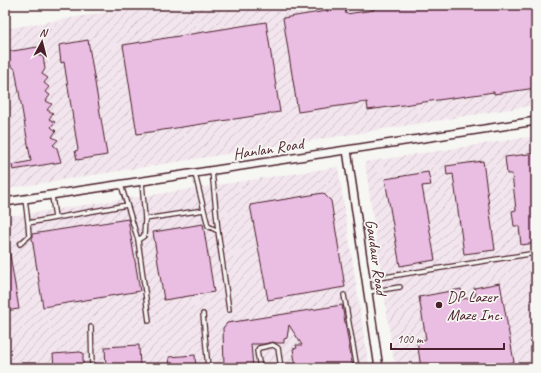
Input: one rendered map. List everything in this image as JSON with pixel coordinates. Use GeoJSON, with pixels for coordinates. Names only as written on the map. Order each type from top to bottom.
{"type":"FeatureCollection","features":[{"type":"Feature","properties":{"kind":"street","name":"Hanlan Road"},"geometry":{"type":"LineString","coordinates":[[5,202],[536,121]]}},
{"type":"Feature","properties":{"kind":"street","name":"Gaudaur Road"},"geometry":{"type":"LineString","coordinates":[[347,150],[379,368]]}},
{"type":"Feature","properties":{"kind":"lane"},"geometry":{"type":"LineString","coordinates":[[212,171],[218,231],[229,310]]}},
{"type":"Feature","properties":{"kind":"lane"},"geometry":{"type":"LineString","coordinates":[[195,174],[208,226],[218,231]]}},
{"type":"Feature","properties":{"kind":"lane"},"geometry":{"type":"LineString","coordinates":[[138,240],[144,236],[145,219],[142,182]]}},
{"type":"Feature","properties":{"kind":"lane"},"geometry":{"type":"LineString","coordinates":[[121,185],[138,240],[149,321]]}},
{"type":"Feature","properties":{"kind":"lane"},"geometry":{"type":"LineString","coordinates":[[52,196],[55,218]]}},
{"type":"Feature","properties":{"kind":"lane"},"geometry":{"type":"LineString","coordinates":[[20,244],[29,236],[25,199]]}},
{"type":"Feature","properties":{"kind":"lane"},"geometry":{"type":"LineString","coordinates":[[28,223],[127,205]]}},
{"type":"Feature","properties":{"kind":"lane"},"geometry":{"type":"LineString","coordinates":[[145,219],[204,210]]}},
{"type":"Feature","properties":{"kind":"lane"},"geometry":{"type":"LineString","coordinates":[[366,280],[536,253]]}},
{"type":"Feature","properties":{"kind":"lane"},"geometry":{"type":"LineString","coordinates":[[368,292],[400,287]]}},
{"type":"Feature","properties":{"kind":"lane"},"geometry":{"type":"LineString","coordinates":[[344,295],[357,368]]}},
{"type":"Feature","properties":{"kind":"lane"},"geometry":{"type":"LineString","coordinates":[[203,314],[208,368]]}},
{"type":"Feature","properties":{"kind":"lane"},"geometry":{"type":"LineString","coordinates":[[91,327],[92,368]]}},
{"type":"Feature","properties":{"kind":"lane"},"geometry":{"type":"LineString","coordinates":[[260,368],[257,351],[259,348],[273,345],[278,348],[281,368]]}},
{"type":"Feature","properties":{"kind":"shaded area"},"geometry":{"type":"Polygon","coordinates":[[[149,5],[536,5],[536,105],[5,189],[5,29],[149,5]]]}},
{"type":"Feature","properties":{"kind":"shaded area"},"geometry":{"type":"Polygon","coordinates":[[[536,136],[536,368],[395,368],[365,162],[536,136]]]}},
{"type":"Feature","properties":{"kind":"shaded area"},"geometry":{"type":"Polygon","coordinates":[[[338,167],[369,368],[5,368],[5,217],[338,167]]]}},
{"type":"Feature","properties":{"kind":"building"},"geometry":{"type":"Polygon","coordinates":[[[373,5],[536,5],[536,88],[494,94],[494,92],[368,110],[367,102],[298,112],[283,18],[345,8],[346,14],[374,10],[373,5]]]}},
{"type":"Feature","properties":{"kind":"building"},"geometry":{"type":"Polygon","coordinates":[[[266,22],[280,112],[137,134],[123,45],[266,22]]]}},
{"type":"Feature","properties":{"kind":"building"},"geometry":{"type":"Polygon","coordinates":[[[88,40],[107,155],[77,160],[75,151],[78,150],[64,62],[61,63],[59,45],[88,40]]]}},
{"type":"Feature","properties":{"kind":"building"},"geometry":{"type":"Polygon","coordinates":[[[38,47],[39,56],[43,56],[45,69],[42,74],[48,78],[44,83],[49,87],[45,92],[50,95],[46,101],[52,104],[47,110],[53,113],[49,119],[55,122],[51,127],[56,131],[52,137],[58,140],[53,145],[57,148],[61,162],[13,170],[12,165],[31,161],[15,69],[8,63],[6,52],[38,47]]]}},
{"type":"Feature","properties":{"kind":"building"},"geometry":{"type":"Polygon","coordinates":[[[536,153],[536,243],[521,245],[519,226],[514,226],[512,211],[516,210],[512,174],[507,174],[505,157],[536,153]]]}},
{"type":"Feature","properties":{"kind":"building"},"geometry":{"type":"Polygon","coordinates":[[[483,161],[495,250],[464,254],[453,174],[447,175],[446,166],[483,161]]]}},
{"type":"Feature","properties":{"kind":"building"},"geometry":{"type":"Polygon","coordinates":[[[428,172],[431,185],[422,186],[435,260],[400,266],[385,179],[428,172]]]}},
{"type":"Feature","properties":{"kind":"building"},"geometry":{"type":"Polygon","coordinates":[[[323,193],[331,201],[345,287],[268,300],[250,205],[323,193]]]}},
{"type":"Feature","properties":{"kind":"building"},"geometry":{"type":"Polygon","coordinates":[[[128,219],[140,291],[43,307],[32,234],[128,219]]]}},
{"type":"Feature","properties":{"kind":"building"},"geometry":{"type":"Polygon","coordinates":[[[203,224],[214,292],[164,300],[153,232],[203,224]]]}},
{"type":"Feature","properties":{"kind":"building"},"geometry":{"type":"Polygon","coordinates":[[[5,243],[8,243],[19,309],[5,311],[5,243]]]}},
{"type":"Feature","properties":{"kind":"building"},"geometry":{"type":"Polygon","coordinates":[[[500,283],[514,362],[480,368],[421,368],[417,341],[426,339],[419,297],[461,289],[463,299],[476,296],[474,288],[500,283]]]}},
{"type":"Feature","properties":{"kind":"building"},"geometry":{"type":"Polygon","coordinates":[[[342,305],[353,368],[296,368],[293,349],[297,348],[296,345],[302,345],[289,325],[287,338],[284,339],[284,343],[272,342],[264,344],[251,344],[253,368],[224,368],[223,328],[227,323],[342,305]]]}},
{"type":"Feature","properties":{"kind":"building"},"geometry":{"type":"Polygon","coordinates":[[[139,345],[140,368],[106,368],[105,347],[139,345]]]}},
{"type":"Feature","properties":{"kind":"building"},"geometry":{"type":"Polygon","coordinates":[[[83,353],[83,368],[54,368],[53,354],[83,353]]]}},
{"type":"Feature","properties":{"kind":"building"},"geometry":{"type":"Polygon","coordinates":[[[195,355],[196,368],[170,368],[169,357],[195,355]]]}},
{"type":"Feature","properties":{"kind":"place","name":"DP Lazer Maze Inc."},"geometry":{"type":"Point","coordinates":[439,305]}}]}
